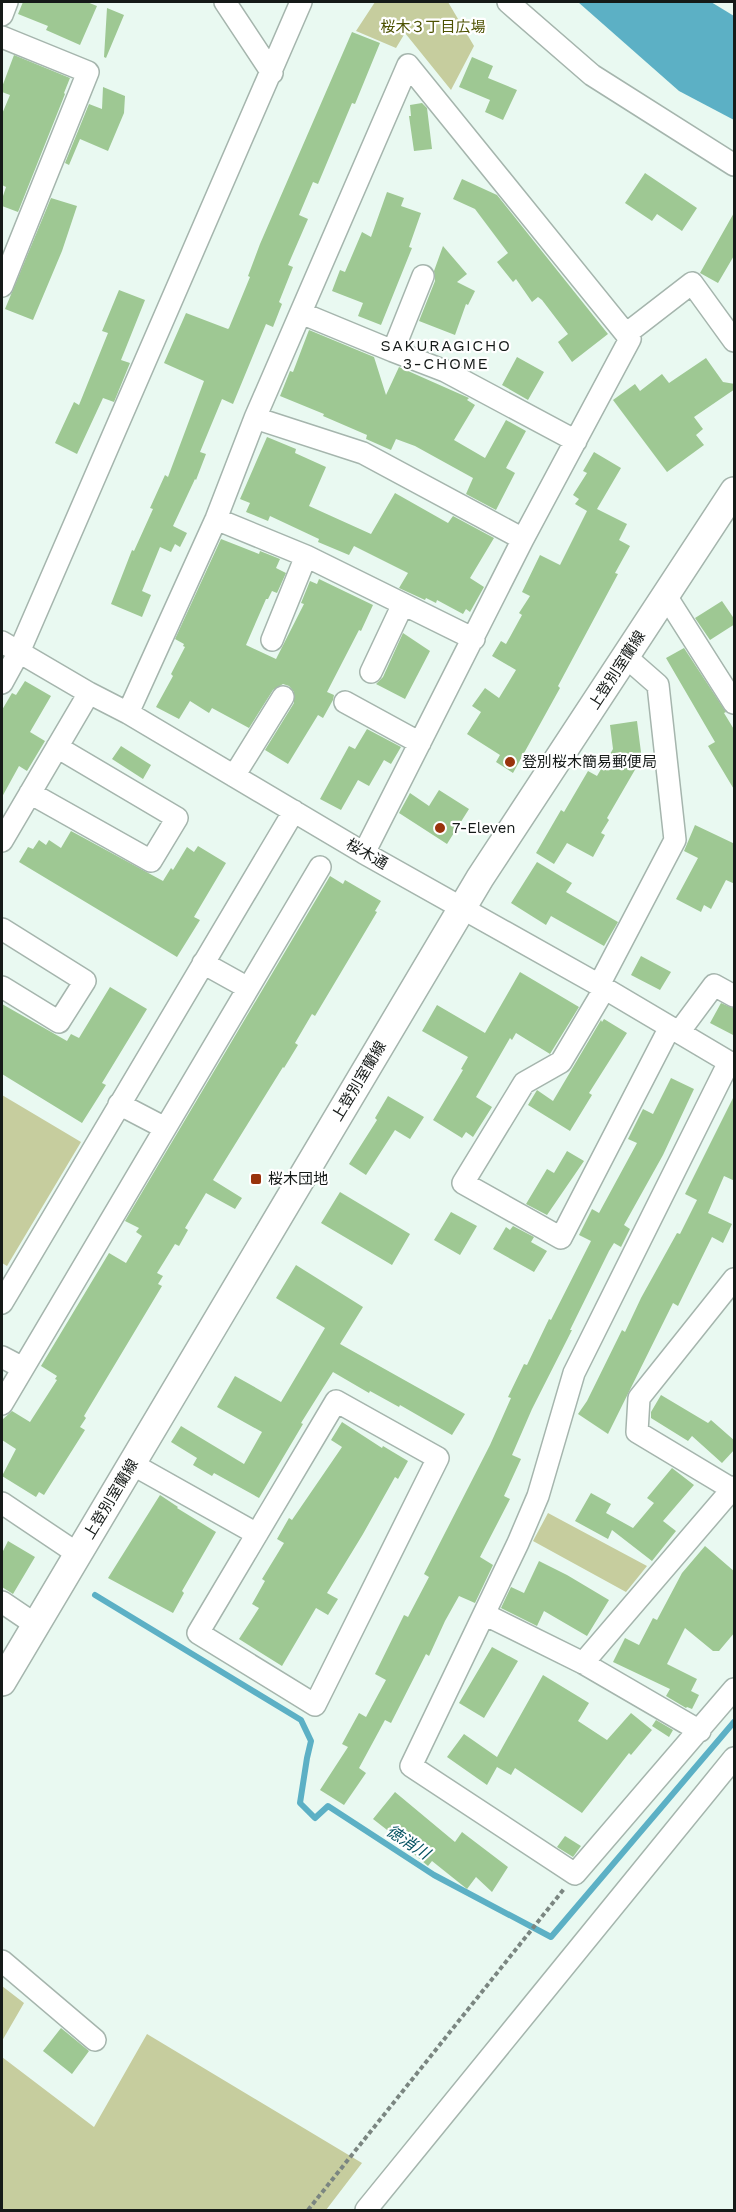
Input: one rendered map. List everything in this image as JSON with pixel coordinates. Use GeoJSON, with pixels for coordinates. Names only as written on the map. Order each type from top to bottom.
{"type":"FeatureCollection","features":[{"type":"Feature","properties":{"kind":"main road","name":"上登別室蘭線"},"geometry":{"type":"LineString","coordinates":[[2,1682],[462,909],[666,596],[731,504]]}},
{"type":"Feature","properties":{"kind":"street"},"geometry":{"type":"LineString","coordinates":[[2,15],[7,2]]}},
{"type":"Feature","properties":{"kind":"street"},"geometry":{"type":"LineString","coordinates":[[225,2],[272,73]]}},
{"type":"Feature","properties":{"kind":"street"},"geometry":{"type":"LineString","coordinates":[[2,683],[10,647],[272,73],[301,2]]}},
{"type":"Feature","properties":{"kind":"street"},"geometry":{"type":"LineString","coordinates":[[508,2],[592,75],[735,165]]}},
{"type":"Feature","properties":{"kind":"street"},"geometry":{"type":"LineString","coordinates":[[2,37],[88,72],[2,286]]}},
{"type":"Feature","properties":{"kind":"street"},"geometry":{"type":"LineString","coordinates":[[128,713],[216,519],[255,418],[408,65],[630,339],[523,538],[364,853]]}},
{"type":"Feature","properties":{"kind":"street"},"geometry":{"type":"LineString","coordinates":[[393,351],[423,276]]}},
{"type":"Feature","properties":{"kind":"street"},"geometry":{"type":"LineString","coordinates":[[626,334],[692,283],[735,341]]}},
{"type":"Feature","properties":{"kind":"street"},"geometry":{"type":"LineString","coordinates":[[301,313],[445,371],[576,441]]}},
{"type":"Feature","properties":{"kind":"street"},"geometry":{"type":"LineString","coordinates":[[255,418],[363,453],[523,538]]}},
{"type":"Feature","properties":{"kind":"street"},"geometry":{"type":"LineString","coordinates":[[216,519],[306,556],[474,639]]}},
{"type":"Feature","properties":{"kind":"street"},"geometry":{"type":"LineString","coordinates":[[272,640],[306,556]]}},
{"type":"Feature","properties":{"kind":"street"},"geometry":{"type":"LineString","coordinates":[[666,596],[735,703]]}},
{"type":"Feature","properties":{"kind":"street"},"geometry":{"type":"LineString","coordinates":[[371,672],[403,604]]}},
{"type":"Feature","properties":{"kind":"street","name":"桜木通"},"geometry":{"type":"LineString","coordinates":[[10,647],[128,713],[364,853],[602,986],[732,1064]]}},
{"type":"Feature","properties":{"kind":"street"},"geometry":{"type":"LineString","coordinates":[[626,657],[658,685],[675,840],[561,1062],[524,1083],[463,1183],[561,1238],[674,1029],[714,985],[735,996]]}},
{"type":"Feature","properties":{"kind":"street"},"geometry":{"type":"LineString","coordinates":[[2,841],[89,693]]}},
{"type":"Feature","properties":{"kind":"street"},"geometry":{"type":"LineString","coordinates":[[234,776],[283,697]]}},
{"type":"Feature","properties":{"kind":"street"},"geometry":{"type":"LineString","coordinates":[[345,702],[420,743]]}},
{"type":"Feature","properties":{"kind":"street"},"geometry":{"type":"LineString","coordinates":[[30,793],[152,861],[177,818],[57,747]]}},
{"type":"Feature","properties":{"kind":"street"},"geometry":{"type":"LineString","coordinates":[[2,1303],[294,811]]}},
{"type":"Feature","properties":{"kind":"street"},"geometry":{"type":"LineString","coordinates":[[2,1404],[320,867]]}},
{"type":"Feature","properties":{"kind":"street"},"geometry":{"type":"LineString","coordinates":[[2,929],[85,981],[59,1022],[2,987]]}},
{"type":"Feature","properties":{"kind":"street"},"geometry":{"type":"LineString","coordinates":[[203,963],[248,988]]}},
{"type":"Feature","properties":{"kind":"street"},"geometry":{"type":"LineString","coordinates":[[732,1064],[574,1374],[538,1496],[411,1766],[575,1874],[735,1689]]}},
{"type":"Feature","properties":{"kind":"street"},"geometry":{"type":"LineString","coordinates":[[119,1104],[165,1128]]}},
{"type":"Feature","properties":{"kind":"street"},"geometry":{"type":"LineString","coordinates":[[583,1663],[734,1488],[637,1432],[639,1398],[735,1280]]}},
{"type":"Feature","properties":{"kind":"street"},"geometry":{"type":"LineString","coordinates":[[2,1357],[23,1368]]}},
{"type":"Feature","properties":{"kind":"street"},"geometry":{"type":"LineString","coordinates":[[336,1401],[438,1458],[315,1705],[198,1633],[257,1534],[336,1401]]}},
{"type":"Feature","properties":{"kind":"street"},"geometry":{"type":"LineString","coordinates":[[132,1464],[257,1534]]}},
{"type":"Feature","properties":{"kind":"street"},"geometry":{"type":"LineString","coordinates":[[2,1503],[78,1554]]}},
{"type":"Feature","properties":{"kind":"street"},"geometry":{"type":"LineString","coordinates":[[2,1602],[36,1625]]}},
{"type":"Feature","properties":{"kind":"street"},"geometry":{"type":"LineString","coordinates":[[484,1614],[583,1663],[700,1731]]}},
{"type":"Feature","properties":{"kind":"street"},"geometry":{"type":"LineString","coordinates":[[366,2211],[735,1758]]}},
{"type":"Feature","properties":{"kind":"street"},"geometry":{"type":"LineString","coordinates":[[2,1961],[94,2040]]}},
{"type":"Feature","properties":{"kind":"path"},"geometry":{"type":"LineString","coordinates":[[308,2211],[575,1874]]}},
{"type":"Feature","properties":{"kind":"green space","name":"桜木３丁目広場"},"geometry":{"type":"Polygon","coordinates":[[[375,2],[448,2],[474,46],[451,90],[405,33],[396,48],[356,31],[375,2]]]}},
{"type":"Feature","properties":{"kind":"green space"},"geometry":{"type":"Polygon","coordinates":[[[2,1095],[81,1142],[7,1266],[2,1263],[2,1095]]]}},
{"type":"Feature","properties":{"kind":"green space"},"geometry":{"type":"Polygon","coordinates":[[[548,1513],[647,1566],[626,1592],[533,1541],[548,1513]]]}},
{"type":"Feature","properties":{"kind":"green space"},"geometry":{"type":"Polygon","coordinates":[[[2,1986],[24,2003],[2,2041],[2,1986]]]}},
{"type":"Feature","properties":{"kind":"green space"},"geometry":{"type":"Polygon","coordinates":[[[147,2034],[362,2163],[326,2210],[2,2210],[2,2057],[94,2127],[147,2034]]]}},
{"type":"Feature","properties":{"kind":"water"},"geometry":{"type":"Polygon","coordinates":[[[578,2],[711,2],[734,16],[734,120],[679,91],[578,2]]]}},
{"type":"Feature","properties":{"kind":"building"},"geometry":{"type":"Polygon","coordinates":[[[23,2],[87,2],[97,6],[80,45],[46,30],[48,26],[18,14],[23,2]]]}},
{"type":"Feature","properties":{"kind":"building"},"geometry":{"type":"Polygon","coordinates":[[[107,8],[124,15],[106,58],[104,57],[107,8]]]}},
{"type":"Feature","properties":{"kind":"building"},"geometry":{"type":"Polygon","coordinates":[[[352,32],[380,43],[318,184],[313,182],[299,215],[308,219],[288,265],[293,267],[279,302],[282,304],[273,327],[266,324],[233,404],[222,399],[200,452],[206,454],[173,526],[187,533],[180,547],[175,544],[171,552],[160,547],[142,591],[151,595],[142,617],[111,604],[132,550],[134,551],[153,509],[150,508],[165,475],[168,477],[204,381],[164,363],[186,313],[229,328],[250,277],[248,276],[260,244],[352,32]]]}},
{"type":"Feature","properties":{"kind":"building"},"geometry":{"type":"Polygon","coordinates":[[[14,55],[70,78],[18,212],[2,206],[6,187],[2,185],[2,114],[10,95],[2,92],[2,87],[14,55]]]}},
{"type":"Feature","properties":{"kind":"building"},"geometry":{"type":"Polygon","coordinates":[[[472,57],[493,66],[488,78],[517,90],[503,120],[485,112],[490,100],[459,87],[472,57]]]}},
{"type":"Feature","properties":{"kind":"building"},"geometry":{"type":"Polygon","coordinates":[[[103,87],[125,96],[124,113],[108,151],[80,139],[69,165],[65,163],[89,104],[102,109],[103,87]]]}},
{"type":"Feature","properties":{"kind":"building"},"geometry":{"type":"Polygon","coordinates":[[[422,103],[427,108],[432,149],[414,151],[409,116],[411,116],[410,105],[422,103]]]}},
{"type":"Feature","properties":{"kind":"building"},"geometry":{"type":"Polygon","coordinates":[[[645,173],[697,208],[682,231],[657,214],[652,221],[625,203],[645,173]]]}},
{"type":"Feature","properties":{"kind":"building"},"geometry":{"type":"Polygon","coordinates":[[[462,179],[497,195],[608,334],[572,362],[558,342],[568,334],[542,300],[538,297],[532,302],[516,279],[513,282],[497,262],[508,253],[475,209],[453,199],[462,179]]]}},
{"type":"Feature","properties":{"kind":"building"},"geometry":{"type":"Polygon","coordinates":[[[387,192],[404,198],[401,206],[421,213],[409,247],[412,248],[381,325],[358,316],[363,303],[332,291],[340,270],[345,272],[362,232],[371,237],[387,192]]]}},
{"type":"Feature","properties":{"kind":"building"},"geometry":{"type":"Polygon","coordinates":[[[51,198],[77,206],[62,251],[33,320],[5,309],[51,198]]]}},
{"type":"Feature","properties":{"kind":"building"},"geometry":{"type":"Polygon","coordinates":[[[735,211],[735,254],[718,283],[700,273],[735,211]]]}},
{"type":"Feature","properties":{"kind":"building"},"geometry":{"type":"Polygon","coordinates":[[[443,246],[467,274],[457,282],[475,291],[468,305],[466,304],[455,335],[419,321],[435,281],[434,271],[443,246]]]}},
{"type":"Feature","properties":{"kind":"building"},"geometry":{"type":"Polygon","coordinates":[[[119,290],[145,300],[121,360],[130,363],[114,402],[103,398],[77,454],[55,443],[74,402],[79,405],[108,333],[102,331],[119,290]]]}},
{"type":"Feature","properties":{"kind":"building"},"geometry":{"type":"Polygon","coordinates":[[[309,330],[374,357],[386,395],[399,367],[469,398],[467,400],[475,405],[454,440],[485,458],[506,420],[526,431],[506,468],[515,473],[496,510],[466,494],[473,478],[415,446],[396,439],[391,450],[366,439],[367,435],[323,416],[324,414],[280,396],[290,371],[293,372],[309,330]]]}},
{"type":"Feature","properties":{"kind":"building"},"geometry":{"type":"Polygon","coordinates":[[[517,357],[544,372],[528,400],[502,385],[517,357]]]}},
{"type":"Feature","properties":{"kind":"building"},"geometry":{"type":"Polygon","coordinates":[[[706,358],[723,382],[735,384],[735,389],[694,417],[703,429],[696,435],[704,445],[667,472],[613,400],[635,384],[640,391],[662,374],[669,383],[706,358]]]}},
{"type":"Feature","properties":{"kind":"building"},"geometry":{"type":"Polygon","coordinates":[[[267,437],[296,449],[295,453],[326,467],[309,506],[371,534],[395,493],[448,523],[453,516],[494,538],[470,578],[484,587],[470,612],[466,609],[463,614],[437,600],[436,603],[426,598],[425,600],[399,588],[408,573],[354,546],[349,555],[318,542],[319,539],[270,516],[268,521],[246,512],[250,503],[240,499],[267,437]]]}},
{"type":"Feature","properties":{"kind":"building"},"geometry":{"type":"Polygon","coordinates":[[[594,452],[621,468],[597,509],[627,524],[619,540],[630,546],[615,573],[618,574],[558,686],[560,688],[513,773],[496,762],[500,755],[467,734],[481,712],[472,706],[485,688],[499,698],[516,670],[492,656],[501,641],[506,644],[522,615],[519,613],[530,596],[522,592],[540,555],[560,565],[587,511],[575,504],[579,499],[573,495],[587,473],[583,471],[594,452]]]}},
{"type":"Feature","properties":{"kind":"building"},"geometry":{"type":"Polygon","coordinates":[[[221,539],[259,554],[260,551],[280,559],[276,568],[286,573],[277,593],[272,591],[266,599],[246,645],[276,659],[304,604],[301,603],[310,581],[317,584],[319,579],[373,605],[327,692],[334,695],[333,700],[323,718],[318,715],[288,764],[265,750],[294,703],[294,692],[289,686],[283,684],[273,690],[249,728],[212,708],[209,713],[190,701],[179,719],[156,707],[173,676],[171,674],[185,647],[175,639],[221,539]]]}},
{"type":"Feature","properties":{"kind":"building"},"geometry":{"type":"Polygon","coordinates":[[[722,601],[735,620],[735,624],[710,640],[695,618],[722,601]]]}},
{"type":"Feature","properties":{"kind":"building"},"geometry":{"type":"Polygon","coordinates":[[[403,633],[430,651],[405,699],[376,684],[383,677],[403,633]]]}},
{"type":"Feature","properties":{"kind":"building"},"geometry":{"type":"Polygon","coordinates":[[[684,648],[726,712],[724,713],[735,731],[735,791],[708,746],[715,742],[666,658],[684,648]]]}},
{"type":"Feature","properties":{"kind":"building"},"geometry":{"type":"Polygon","coordinates":[[[25,681],[51,696],[30,732],[45,741],[27,771],[19,766],[2,797],[2,710],[12,693],[16,695],[25,681]]]}},
{"type":"Feature","properties":{"kind":"building"},"geometry":{"type":"Polygon","coordinates":[[[637,721],[643,768],[636,768],[607,818],[609,820],[601,833],[605,835],[593,857],[567,843],[554,864],[536,853],[561,810],[564,812],[588,771],[597,776],[613,749],[610,725],[637,721]]]}},
{"type":"Feature","properties":{"kind":"building"},"geometry":{"type":"Polygon","coordinates":[[[367,729],[401,747],[391,764],[384,760],[369,786],[358,780],[341,810],[320,799],[349,746],[355,749],[367,729]]]}},
{"type":"Feature","properties":{"kind":"building"},"geometry":{"type":"Polygon","coordinates":[[[121,746],[151,765],[143,779],[112,759],[121,746]]]}},
{"type":"Feature","properties":{"kind":"building","name":"7-Eleven"},"geometry":{"type":"Polygon","coordinates":[[[439,790],[469,809],[447,844],[399,813],[410,793],[429,806],[439,790]]]}},
{"type":"Feature","properties":{"kind":"building"},"geometry":{"type":"Polygon","coordinates":[[[695,825],[735,844],[735,884],[726,880],[711,909],[704,905],[701,912],[676,899],[698,858],[684,851],[695,825]]]}},
{"type":"Feature","properties":{"kind":"building"},"geometry":{"type":"Polygon","coordinates":[[[71,831],[163,881],[171,868],[173,870],[187,847],[194,852],[198,846],[226,863],[194,917],[200,920],[177,957],[19,862],[28,847],[33,849],[39,840],[46,845],[49,840],[61,848],[71,831]]]}},
{"type":"Feature","properties":{"kind":"building"},"geometry":{"type":"Polygon","coordinates":[[[537,862],[572,883],[566,892],[618,922],[604,946],[551,916],[546,925],[511,903],[537,862]]]}},
{"type":"Feature","properties":{"kind":"building"},"geometry":{"type":"Polygon","coordinates":[[[330,876],[343,884],[345,880],[381,901],[375,911],[377,912],[315,1016],[312,1014],[295,1043],[298,1045],[213,1180],[242,1198],[235,1209],[206,1193],[185,1228],[188,1230],[179,1246],[175,1244],[157,1273],[163,1276],[158,1284],[162,1286],[84,1416],[86,1418],[80,1427],[85,1430],[44,1495],[39,1492],[36,1497],[2,1476],[16,1449],[2,1440],[2,1420],[12,1411],[30,1422],[57,1380],[55,1379],[57,1376],[41,1366],[109,1253],[126,1263],[142,1236],[136,1232],[139,1228],[125,1221],[330,876]]]}},
{"type":"Feature","properties":{"kind":"building"},"geometry":{"type":"Polygon","coordinates":[[[641,956],[671,972],[660,990],[631,975],[641,956]]]}},
{"type":"Feature","properties":{"kind":"building"},"geometry":{"type":"Polygon","coordinates":[[[520,972],[579,1007],[550,1054],[516,1033],[512,1040],[510,1038],[476,1097],[492,1107],[473,1137],[466,1132],[462,1138],[433,1120],[463,1070],[461,1069],[468,1057],[422,1031],[437,1005],[485,1033],[520,972]]]}},
{"type":"Feature","properties":{"kind":"building"},"geometry":{"type":"Polygon","coordinates":[[[110,987],[147,1009],[102,1083],[106,1085],[82,1123],[2,1074],[2,1004],[67,1041],[71,1034],[79,1038],[110,987]]]}},
{"type":"Feature","properties":{"kind":"building"},"geometry":{"type":"Polygon","coordinates":[[[721,1003],[735,1009],[735,1036],[710,1023],[721,1003]]]}},
{"type":"Feature","properties":{"kind":"building"},"geometry":{"type":"Polygon","coordinates":[[[604,1019],[627,1033],[589,1093],[592,1095],[570,1131],[528,1105],[537,1090],[553,1101],[601,1020],[602,1022],[604,1019]]]}},
{"type":"Feature","properties":{"kind":"building"},"geometry":{"type":"Polygon","coordinates":[[[671,1078],[694,1089],[663,1155],[624,1225],[630,1229],[621,1247],[614,1243],[609,1251],[512,1455],[521,1459],[504,1496],[510,1499],[480,1557],[493,1565],[475,1603],[459,1596],[429,1656],[426,1654],[391,1723],[385,1720],[359,1768],[366,1773],[344,1805],[320,1790],[348,1747],[342,1744],[359,1713],[366,1717],[386,1680],[375,1674],[404,1615],[408,1617],[429,1577],[424,1574],[490,1445],[511,1398],[508,1397],[524,1364],[527,1365],[591,1241],[579,1235],[592,1209],[599,1213],[637,1143],[628,1139],[643,1109],[653,1114],[671,1078]]]}},
{"type":"Feature","properties":{"kind":"building"},"geometry":{"type":"Polygon","coordinates":[[[735,1094],[735,1181],[724,1176],[708,1213],[732,1224],[723,1243],[712,1237],[678,1306],[673,1303],[608,1434],[578,1414],[587,1401],[622,1330],[625,1332],[641,1298],[677,1233],[680,1234],[697,1200],[685,1194],[735,1094]]]}},
{"type":"Feature","properties":{"kind":"building"},"geometry":{"type":"Polygon","coordinates":[[[388,1096],[424,1117],[410,1139],[395,1130],[366,1175],[349,1164],[377,1120],[375,1118],[388,1096]]]}},
{"type":"Feature","properties":{"kind":"building"},"geometry":{"type":"Polygon","coordinates":[[[567,1151],[584,1161],[547,1215],[526,1204],[547,1169],[554,1173],[567,1151]]]}},
{"type":"Feature","properties":{"kind":"building"},"geometry":{"type":"Polygon","coordinates":[[[340,1192],[410,1234],[392,1265],[321,1223],[340,1192]]]}},
{"type":"Feature","properties":{"kind":"building"},"geometry":{"type":"Polygon","coordinates":[[[451,1212],[477,1226],[460,1255],[434,1240],[451,1212]]]}},
{"type":"Feature","properties":{"kind":"building"},"geometry":{"type":"Polygon","coordinates":[[[513,1226],[534,1237],[531,1242],[547,1251],[534,1272],[493,1249],[506,1227],[510,1230],[513,1226]]]}},
{"type":"Feature","properties":{"kind":"building"},"geometry":{"type":"Polygon","coordinates":[[[296,1265],[363,1307],[340,1344],[465,1414],[452,1435],[400,1405],[399,1407],[370,1391],[369,1393],[333,1372],[259,1498],[214,1473],[212,1476],[193,1465],[197,1458],[171,1442],[181,1426],[244,1464],[262,1432],[217,1407],[235,1376],[281,1402],[325,1328],[276,1298],[296,1265]]]}},
{"type":"Feature","properties":{"kind":"building"},"geometry":{"type":"Polygon","coordinates":[[[661,1395],[708,1423],[711,1420],[735,1441],[735,1449],[722,1463],[692,1436],[688,1441],[651,1418],[651,1412],[661,1395]]]}},
{"type":"Feature","properties":{"kind":"building"},"geometry":{"type":"Polygon","coordinates":[[[342,1422],[382,1448],[383,1446],[408,1461],[398,1479],[395,1477],[327,1593],[338,1599],[328,1615],[316,1608],[282,1666],[239,1639],[259,1608],[252,1604],[265,1581],[262,1579],[284,1543],[277,1539],[289,1518],[292,1520],[342,1447],[331,1440],[342,1422]]]}},
{"type":"Feature","properties":{"kind":"building"},"geometry":{"type":"Polygon","coordinates":[[[672,1468],[694,1485],[663,1521],[676,1531],[652,1561],[612,1530],[608,1539],[575,1521],[591,1493],[611,1504],[606,1513],[633,1528],[654,1503],[647,1498],[672,1468]]]}},
{"type":"Feature","properties":{"kind":"building"},"geometry":{"type":"Polygon","coordinates":[[[160,1495],[216,1532],[182,1591],[184,1593],[173,1613],[108,1578],[160,1495]]]}},
{"type":"Feature","properties":{"kind":"building"},"geometry":{"type":"Polygon","coordinates":[[[8,1541],[35,1557],[13,1594],[2,1587],[2,1553],[8,1541]]]}},
{"type":"Feature","properties":{"kind":"building"},"geometry":{"type":"Polygon","coordinates":[[[705,1546],[735,1572],[735,1632],[719,1651],[713,1651],[685,1628],[667,1664],[697,1679],[691,1691],[699,1695],[692,1709],[666,1696],[670,1689],[613,1662],[625,1638],[639,1645],[653,1618],[657,1620],[682,1573],[705,1546]]]}},
{"type":"Feature","properties":{"kind":"building"},"geometry":{"type":"Polygon","coordinates":[[[539,1561],[609,1600],[587,1636],[544,1611],[537,1626],[501,1608],[511,1587],[524,1593],[539,1561]]]}},
{"type":"Feature","properties":{"kind":"building"},"geometry":{"type":"Polygon","coordinates":[[[492,1647],[518,1661],[484,1718],[459,1703],[492,1647]]]}},
{"type":"Feature","properties":{"kind":"building"},"geometry":{"type":"Polygon","coordinates":[[[543,1675],[589,1703],[578,1721],[607,1740],[631,1713],[652,1730],[631,1755],[629,1753],[582,1813],[515,1768],[511,1775],[497,1767],[487,1785],[447,1757],[464,1734],[497,1757],[543,1675]]]}},
{"type":"Feature","properties":{"kind":"building"},"geometry":{"type":"Polygon","coordinates":[[[656,1720],[673,1730],[669,1737],[652,1726],[656,1720]]]}},
{"type":"Feature","properties":{"kind":"building"},"geometry":{"type":"Polygon","coordinates":[[[395,1792],[455,1842],[462,1832],[508,1867],[492,1892],[476,1877],[467,1889],[432,1861],[428,1866],[408,1849],[409,1847],[373,1819],[395,1792]]]}},
{"type":"Feature","properties":{"kind":"building"},"geometry":{"type":"Polygon","coordinates":[[[565,1836],[581,1846],[573,1857],[557,1847],[565,1836]]]}},
{"type":"Feature","properties":{"kind":"building"},"geometry":{"type":"Polygon","coordinates":[[[61,2028],[89,2051],[72,2074],[43,2051],[61,2028]]]}},
{"type":"Feature","properties":{"kind":"waterway","name":"徳消川"},"geometry":{"type":"LineString","coordinates":[[95,1595],[301,1720],[311,1741],[300,1803],[315,1818],[328,1806],[434,1875],[551,1937],[734,1722]]}},
{"type":"Feature","properties":{"kind":"place","name":"登別桜木簡易郵便局"},"geometry":{"type":"Point","coordinates":[510,762]}},
{"type":"Feature","properties":{"kind":"place","name":"7-Eleven"},"geometry":{"type":"Point","coordinates":[440,828]}},
{"type":"Feature","properties":{"kind":"place","name":"桜木団地"},"geometry":{"type":"Point","coordinates":[256,1179]}},
{"type":"Feature","properties":{"kind":"district","name":"SAKURAGICHO 3-CHOME"},"geometry":{"type":"Point","coordinates":[446,354]}}]}
